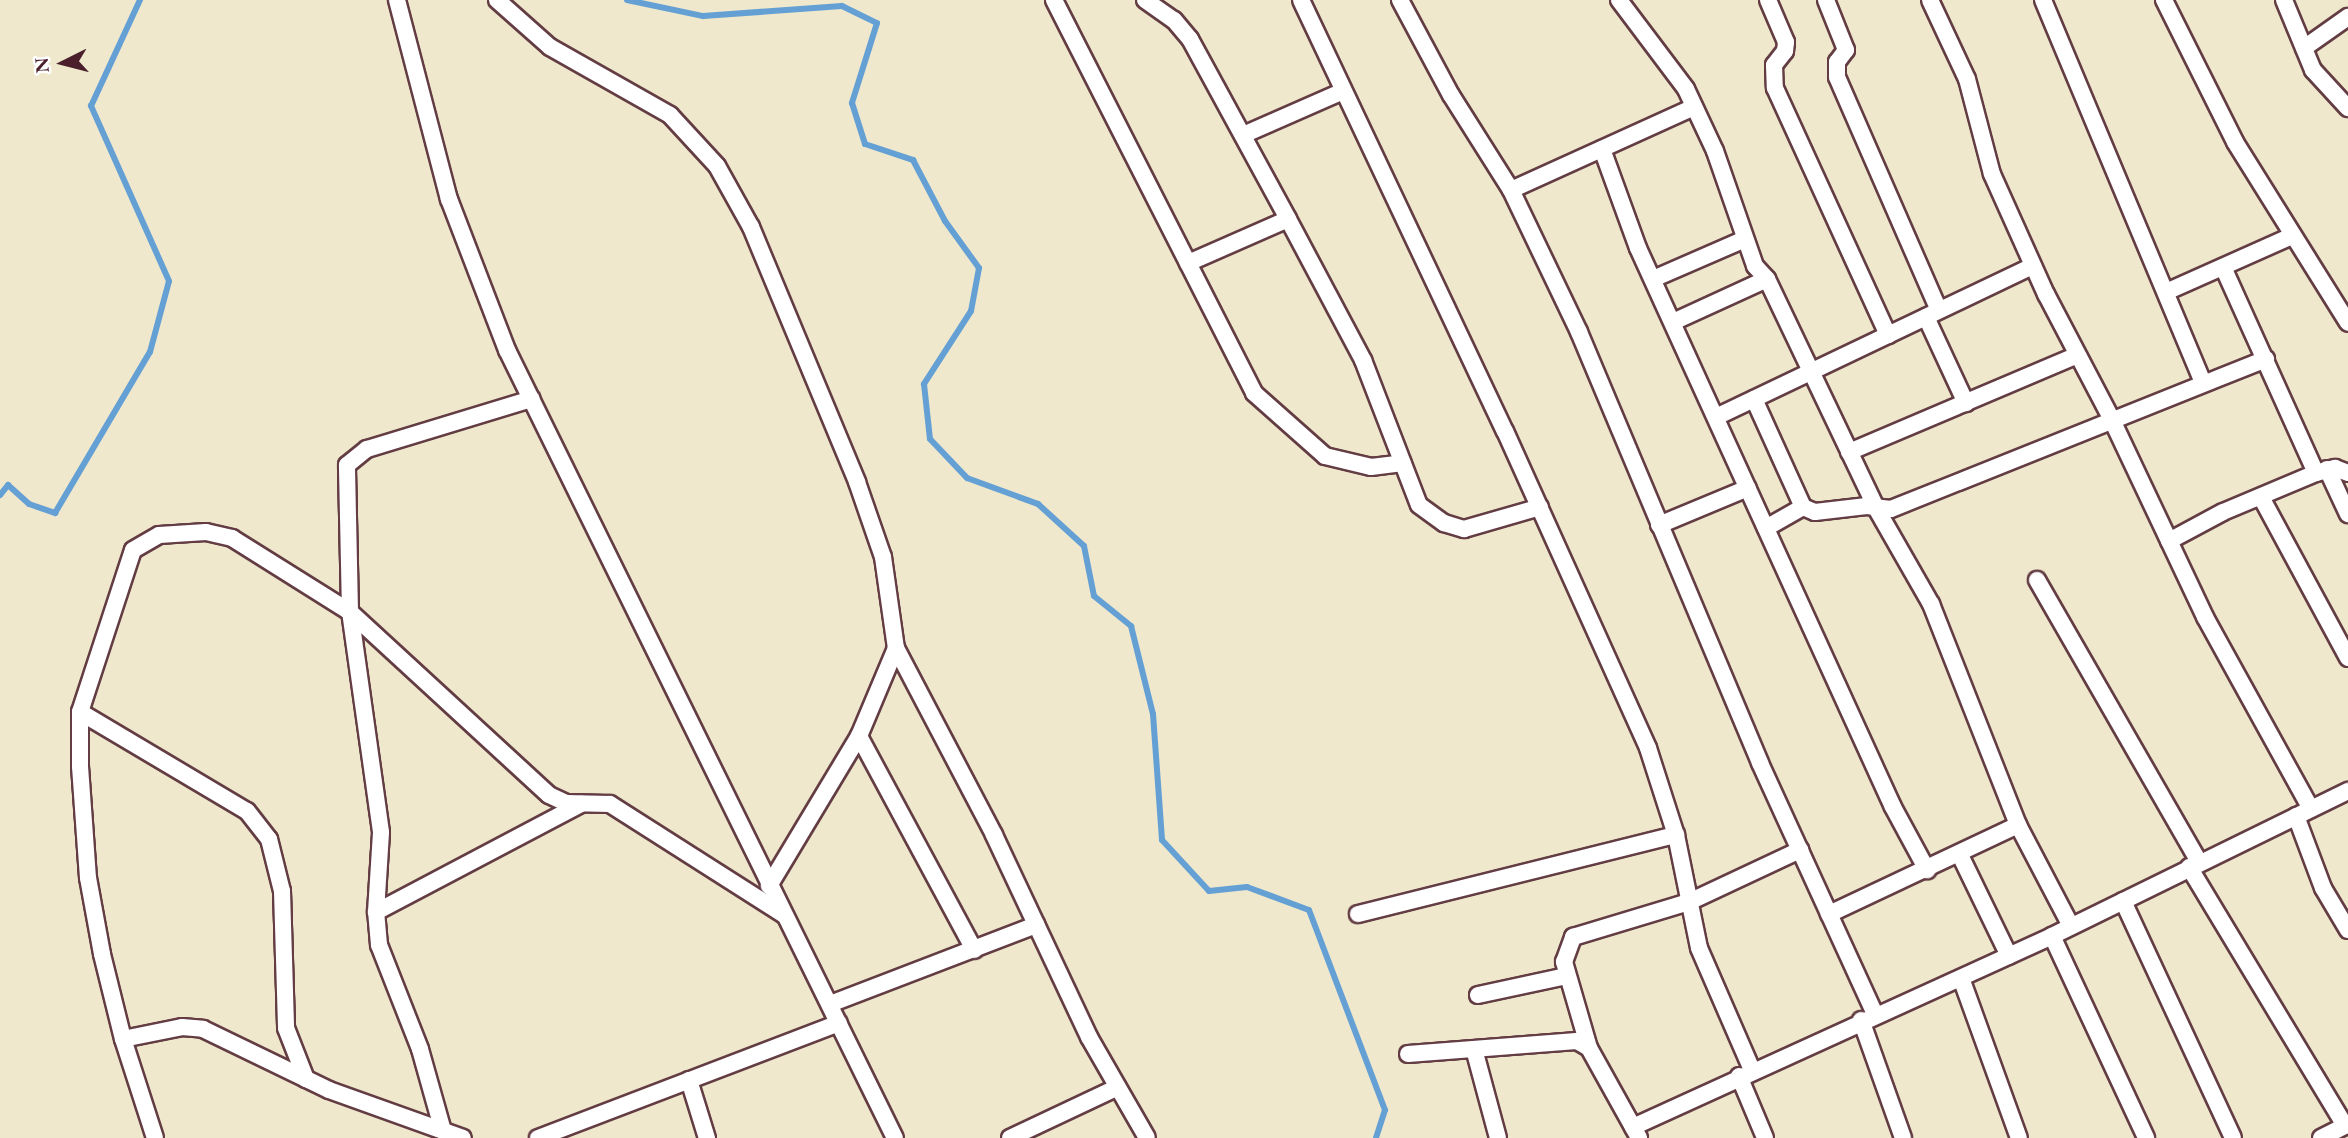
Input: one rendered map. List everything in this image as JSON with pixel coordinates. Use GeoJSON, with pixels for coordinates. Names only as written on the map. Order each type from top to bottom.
{"type":"FeatureCollection","features":[{"type":"Feature","properties":{"kind":"street"},"geometry":{"type":"LineString","coordinates":[[397,0],[449,199],[507,350],[769,887],[895,1138]]}},
{"type":"Feature","properties":{"kind":"street"},"geometry":{"type":"LineString","coordinates":[[497,0],[550,47],[670,115],[717,166],[751,227],[857,482],[883,557],[889,624],[896,648],[1036,925],[1088,1037],[1147,1138]]}},
{"type":"Feature","properties":{"kind":"street"},"geometry":{"type":"LineString","coordinates":[[1054,0],[1254,393],[1269,410],[1325,456],[1371,467],[1403,463]]}},
{"type":"Feature","properties":{"kind":"street"},"geometry":{"type":"LineString","coordinates":[[1145,0],[1174,20],[1190,39],[1288,219],[1363,360],[1419,505],[1444,523],[1464,529],[1541,507]]}},
{"type":"Feature","properties":{"kind":"street"},"geometry":{"type":"LineString","coordinates":[[1167,0],[1174,20]]}},
{"type":"Feature","properties":{"kind":"street"},"geometry":{"type":"LineString","coordinates":[[1301,0],[1541,507],[1648,748],[1676,835],[1699,948],[1746,1073],[1765,1138]]}},
{"type":"Feature","properties":{"kind":"street"},"geometry":{"type":"LineString","coordinates":[[1400,0],[1451,95],[1511,190],[1579,332],[1659,525],[1829,914],[1868,1017],[1903,1138]]}},
{"type":"Feature","properties":{"kind":"street"},"geometry":{"type":"LineString","coordinates":[[1619,0],[1686,89],[1715,151],[1755,266],[1767,279],[1876,508],[1931,604],[2018,825],[2071,926]]}},
{"type":"Feature","properties":{"kind":"street"},"geometry":{"type":"LineString","coordinates":[[1768,0],[1786,42],[1786,51],[1774,65],[1775,88],[1888,335]]}},
{"type":"Feature","properties":{"kind":"street"},"geometry":{"type":"LineString","coordinates":[[1826,0],[1846,50],[1838,62],[1837,77],[1933,313],[1966,403]]}},
{"type":"Feature","properties":{"kind":"street"},"geometry":{"type":"LineString","coordinates":[[1930,0],[1967,79],[1992,174],[2033,266],[2111,418],[2237,678],[2311,809]]}},
{"type":"Feature","properties":{"kind":"street"},"geometry":{"type":"LineString","coordinates":[[2043,0],[2203,383]]}},
{"type":"Feature","properties":{"kind":"street"},"geometry":{"type":"LineString","coordinates":[[2164,0],[2235,142],[2348,323]]}},
{"type":"Feature","properties":{"kind":"street"},"geometry":{"type":"LineString","coordinates":[[2284,0],[2313,70],[2348,108]]}},
{"type":"Feature","properties":{"kind":"street"},"geometry":{"type":"LineString","coordinates":[[2304,48],[2348,17]]}},
{"type":"Feature","properties":{"kind":"street"},"geometry":{"type":"LineString","coordinates":[[1242,135],[1343,91]]}},
{"type":"Feature","properties":{"kind":"street"},"geometry":{"type":"LineString","coordinates":[[1511,190],[1694,107]]}},
{"type":"Feature","properties":{"kind":"street"},"geometry":{"type":"LineString","coordinates":[[1602,149],[1653,279],[1893,807],[1927,870]]}},
{"type":"Feature","properties":{"kind":"street"},"geometry":{"type":"LineString","coordinates":[[1188,263],[1288,219]]}},
{"type":"Feature","properties":{"kind":"street"},"geometry":{"type":"LineString","coordinates":[[2166,292],[2292,236]]}},
{"type":"Feature","properties":{"kind":"street"},"geometry":{"type":"LineString","coordinates":[[1653,279],[1745,239]]}},
{"type":"Feature","properties":{"kind":"street"},"geometry":{"type":"LineString","coordinates":[[1716,417],[2033,266]]}},
{"type":"Feature","properties":{"kind":"street"},"geometry":{"type":"LineString","coordinates":[[2223,267],[2321,471],[2348,514]]}},
{"type":"Feature","properties":{"kind":"street"},"geometry":{"type":"LineString","coordinates":[[1673,322],[1767,279]]}},
{"type":"Feature","properties":{"kind":"street"},"geometry":{"type":"LineString","coordinates":[[1849,452],[2077,355]]}},
{"type":"Feature","properties":{"kind":"street"},"geometry":{"type":"LineString","coordinates":[[1754,399],[1803,507],[1815,512],[1891,509],[2111,418],[2266,359]]}},
{"type":"Feature","properties":{"kind":"street"},"geometry":{"type":"LineString","coordinates":[[443,1131],[420,1049],[382,959],[376,912],[380,832],[350,612],[346,466],[366,449],[532,399]]}},
{"type":"Feature","properties":{"kind":"street"},"geometry":{"type":"LineString","coordinates":[[2169,541],[2321,471],[2348,474]]}},
{"type":"Feature","properties":{"kind":"street"},"geometry":{"type":"LineString","coordinates":[[1659,525],[1748,488]]}},
{"type":"Feature","properties":{"kind":"street"},"geometry":{"type":"LineString","coordinates":[[2261,497],[2348,658]]}},
{"type":"Feature","properties":{"kind":"street"},"geometry":{"type":"LineString","coordinates":[[1766,528],[1803,507]]}},
{"type":"Feature","properties":{"kind":"street"},"geometry":{"type":"LineString","coordinates":[[155,1138],[123,1039],[88,878],[80,712],[133,550],[151,538],[206,532],[232,538],[350,612],[549,795],[582,804],[610,804],[783,915]]}},
{"type":"Feature","properties":{"kind":"street"},"geometry":{"type":"LineString","coordinates":[[2037,580],[2194,865],[2346,1125],[2321,1138]]}},
{"type":"Feature","properties":{"kind":"street"},"geometry":{"type":"LineString","coordinates":[[769,887],[859,736],[896,648]]}},
{"type":"Feature","properties":{"kind":"street"},"geometry":{"type":"LineString","coordinates":[[80,712],[247,811],[269,839],[282,891],[286,1028],[306,1079]]}},
{"type":"Feature","properties":{"kind":"street"},"geometry":{"type":"LineString","coordinates":[[859,736],[974,950]]}},
{"type":"Feature","properties":{"kind":"street"},"geometry":{"type":"LineString","coordinates":[[1800,850],[1689,902],[1573,937],[1566,949],[1567,976],[1588,1048],[1636,1133],[1746,1073],[2052,936],[2348,791]]}},
{"type":"Feature","properties":{"kind":"street"},"geometry":{"type":"LineString","coordinates":[[376,912],[582,804]]}},
{"type":"Feature","properties":{"kind":"street"},"geometry":{"type":"LineString","coordinates":[[2296,817],[2323,888],[2348,930]]}},
{"type":"Feature","properties":{"kind":"street"},"geometry":{"type":"LineString","coordinates":[[1829,914],[1960,855],[2018,825]]}},
{"type":"Feature","properties":{"kind":"street"},"geometry":{"type":"LineString","coordinates":[[1358,914],[1676,835]]}},
{"type":"Feature","properties":{"kind":"street"},"geometry":{"type":"LineString","coordinates":[[1960,855],[2009,956]]}},
{"type":"Feature","properties":{"kind":"street"},"geometry":{"type":"LineString","coordinates":[[2123,901],[2233,1138]]}},
{"type":"Feature","properties":{"kind":"street"},"geometry":{"type":"LineString","coordinates":[[830,1004],[1036,925]]}},
{"type":"Feature","properties":{"kind":"street"},"geometry":{"type":"LineString","coordinates":[[2052,936],[2146,1138]]}},
{"type":"Feature","properties":{"kind":"street"},"geometry":{"type":"LineString","coordinates":[[1478,995],[1567,976]]}},
{"type":"Feature","properties":{"kind":"street"},"geometry":{"type":"LineString","coordinates":[[1961,978],[2018,1138]]}},
{"type":"Feature","properties":{"kind":"street"},"geometry":{"type":"LineString","coordinates":[[538,1138],[839,1023]]}},
{"type":"Feature","properties":{"kind":"street"},"geometry":{"type":"LineString","coordinates":[[123,1039],[182,1027],[203,1029],[306,1079],[463,1138]]}},
{"type":"Feature","properties":{"kind":"street"},"geometry":{"type":"LineString","coordinates":[[1408,1054],[1577,1041],[1588,1048]]}},
{"type":"Feature","properties":{"kind":"street"},"geometry":{"type":"LineString","coordinates":[[1474,1049],[1498,1138]]}},
{"type":"Feature","properties":{"kind":"street"},"geometry":{"type":"LineString","coordinates":[[689,1080],[707,1138]]}},
{"type":"Feature","properties":{"kind":"street"},"geometry":{"type":"LineString","coordinates":[[1010,1138],[1118,1087]]}},
{"type":"Feature","properties":{"kind":"waterway"},"geometry":{"type":"LineString","coordinates":[[0,495],[8,485],[29,504],[55,513],[150,352],[169,281],[91,106],[140,0]]}},
{"type":"Feature","properties":{"kind":"waterway"},"geometry":{"type":"LineString","coordinates":[[627,0],[703,16],[842,6],[877,23],[852,103],[865,144],[913,160],[945,221],[979,268],[971,311],[924,384],[930,439],[967,478],[1038,504],[1084,546],[1094,596],[1131,626],[1153,714],[1162,840],[1209,891],[1247,887],[1309,910],[1385,1110],[1376,1138]]}}]}
